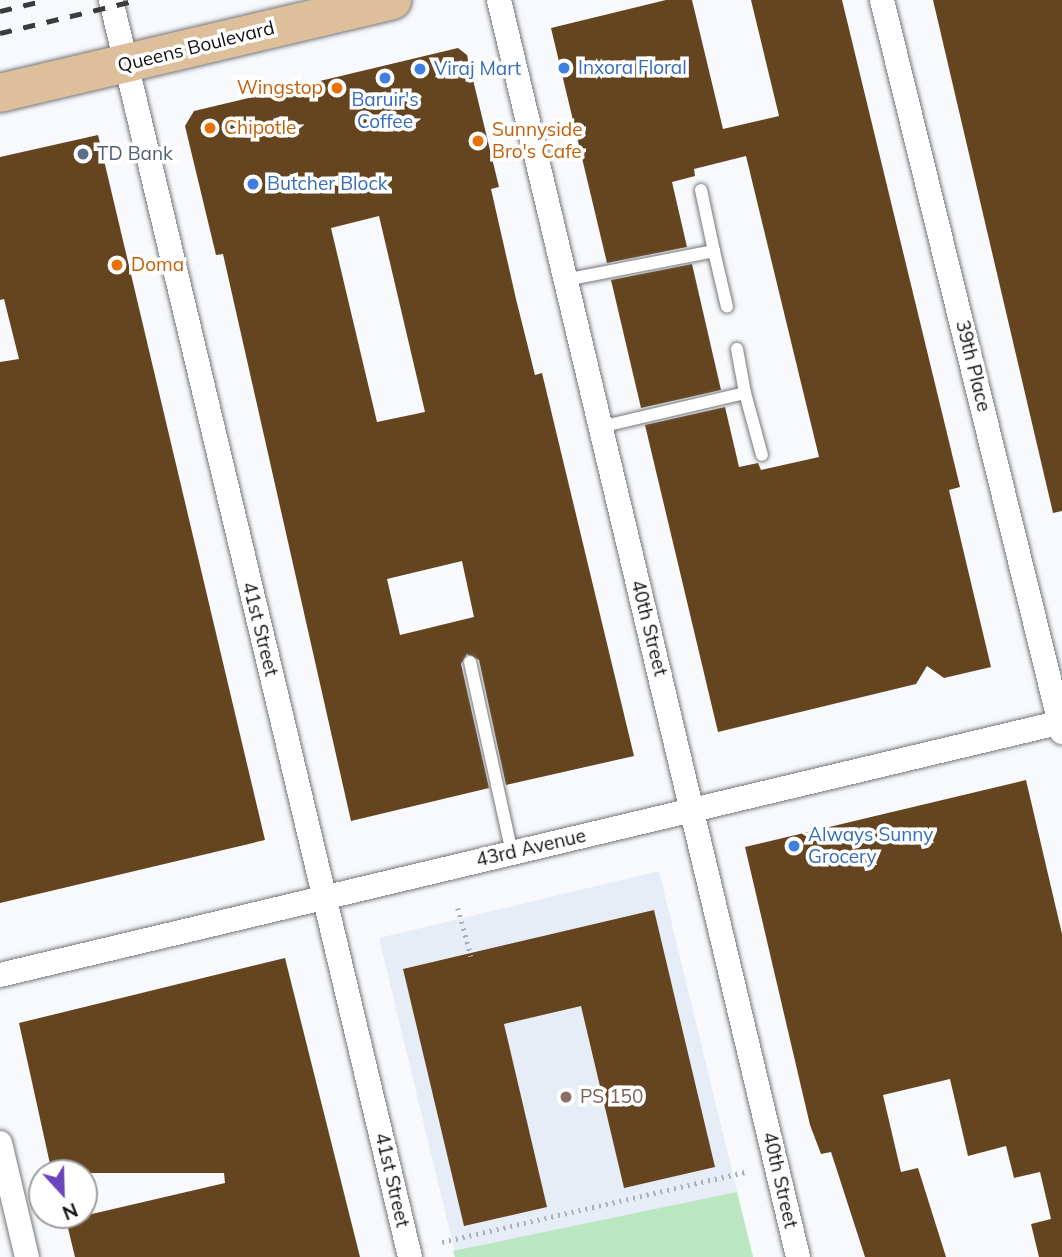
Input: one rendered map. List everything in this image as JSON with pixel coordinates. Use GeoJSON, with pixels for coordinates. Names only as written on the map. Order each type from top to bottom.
{"type":"FeatureCollection","features":[{"type":"Feature","properties":{"kind":"main road","name":"Queens Boulevard"},"geometry":{"type":"LineString","coordinates":[[0,93],[392,0]]}},
{"type":"Feature","properties":{"kind":"street","name":"41st Street"},"geometry":{"type":"LineString","coordinates":[[111,0],[124,64],[410,1257]]}},
{"type":"Feature","properties":{"kind":"street","name":"40th Street"},"geometry":{"type":"LineString","coordinates":[[499,0],[798,1257]]}},
{"type":"Feature","properties":{"kind":"street","name":"39th Place"},"geometry":{"type":"LineString","coordinates":[[883,0],[1061,725]]}},
{"type":"Feature","properties":{"kind":"street","name":"43rd Avenue"},"geometry":{"type":"LineString","coordinates":[[0,975],[1061,725]]}},
{"type":"Feature","properties":{"kind":"street"},"geometry":{"type":"LineString","coordinates":[[0,1143],[27,1257]]}},
{"type":"Feature","properties":{"kind":"lane"},"geometry":{"type":"LineString","coordinates":[[701,190],[727,307]]}},
{"type":"Feature","properties":{"kind":"lane"},"geometry":{"type":"LineString","coordinates":[[565,280],[714,251]]}},
{"type":"Feature","properties":{"kind":"lane"},"geometry":{"type":"LineString","coordinates":[[737,349],[745,393],[762,454]]}},
{"type":"Feature","properties":{"kind":"lane"},"geometry":{"type":"LineString","coordinates":[[600,427],[745,393]]}},
{"type":"Feature","properties":{"kind":"lane"},"geometry":{"type":"LineString","coordinates":[[470,662],[512,853]]}},
{"type":"Feature","properties":{"kind":"path"},"geometry":{"type":"LineString","coordinates":[[458,908],[471,956]]}},
{"type":"Feature","properties":{"kind":"path"},"geometry":{"type":"LineString","coordinates":[[442,1242],[746,1172]]}},
{"type":"Feature","properties":{"kind":"shaded area","name":"PS 150"},"geometry":{"type":"Polygon","coordinates":[[[659,871],[753,1257],[456,1257],[379,938],[659,871]]]}},
{"type":"Feature","properties":{"kind":"green space"},"geometry":{"type":"Polygon","coordinates":[[[737,1192],[753,1257],[455,1257],[453,1251],[737,1192]]]}},
{"type":"Feature","properties":{"kind":"building"},"geometry":{"type":"Polygon","coordinates":[[[666,0],[692,0],[723,129],[779,116],[751,0],[842,0],[960,487],[949,490],[991,667],[944,678],[927,666],[916,684],[718,732],[645,425],[725,407],[739,467],[758,463],[761,470],[819,457],[746,156],[694,169],[695,176],[672,182],[687,247],[607,263],[551,28],[666,0]]]}},
{"type":"Feature","properties":{"kind":"building"},"geometry":{"type":"Polygon","coordinates":[[[933,0],[1062,0],[1062,511],[1053,513],[933,0]]]}},
{"type":"Feature","properties":{"kind":"building"},"geometry":{"type":"Polygon","coordinates":[[[458,48],[467,55],[499,187],[491,189],[516,299],[535,375],[542,373],[634,756],[506,785],[479,660],[467,654],[461,664],[489,788],[351,821],[223,254],[216,255],[185,126],[194,111],[458,48]],[[379,216],[331,228],[377,422],[425,412],[379,216]],[[462,561],[387,579],[400,635],[474,617],[462,561]]]}},
{"type":"Feature","properties":{"kind":"building"},"geometry":{"type":"Polygon","coordinates":[[[98,135],[265,840],[0,903],[0,362],[19,359],[4,299],[0,300],[0,157],[98,135]]]}},
{"type":"Feature","properties":{"kind":"building"},"geometry":{"type":"Polygon","coordinates":[[[692,264],[721,390],[641,408],[611,280],[692,264]]]}},
{"type":"Feature","properties":{"kind":"building"},"geometry":{"type":"Polygon","coordinates":[[[1026,780],[1062,934],[1062,1257],[1039,1257],[1031,1224],[1051,1219],[1040,1172],[1014,1178],[1006,1146],[968,1156],[950,1079],[883,1095],[901,1172],[918,1168],[946,1257],[865,1257],[831,1152],[821,1154],[810,1125],[745,847],[1026,780]]]}},
{"type":"Feature","properties":{"kind":"building"},"geometry":{"type":"Polygon","coordinates":[[[654,910],[715,1167],[624,1188],[581,1006],[504,1024],[547,1207],[464,1226],[403,969],[654,910]]]}},
{"type":"Feature","properties":{"kind":"building"},"geometry":{"type":"Polygon","coordinates":[[[285,958],[360,1257],[75,1257],[68,1229],[98,1229],[98,1213],[225,1183],[224,1173],[98,1173],[98,1159],[49,1159],[19,1023],[285,958]]]}},
{"type":"Feature","properties":{"kind":"railway"},"geometry":{"type":"LineString","coordinates":[[0,11],[46,0]]}},
{"type":"Feature","properties":{"kind":"railway"},"geometry":{"type":"LineString","coordinates":[[0,33],[137,0]]}},
{"type":"Feature","properties":{"kind":"place","name":"Inxora Floral"},"geometry":{"type":"Point","coordinates":[564,68]}},
{"type":"Feature","properties":{"kind":"place","name":"Viraj Mart"},"geometry":{"type":"Point","coordinates":[420,69]}},
{"type":"Feature","properties":{"kind":"place","name":"Baruir's Coffee"},"geometry":{"type":"Point","coordinates":[385,78]}},
{"type":"Feature","properties":{"kind":"place","name":"Wingstop"},"geometry":{"type":"Point","coordinates":[337,88]}},
{"type":"Feature","properties":{"kind":"place","name":"Chipotle"},"geometry":{"type":"Point","coordinates":[210,128]}},
{"type":"Feature","properties":{"kind":"place","name":"Sunnyside Bro's Cafe"},"geometry":{"type":"Point","coordinates":[478,141]}},
{"type":"Feature","properties":{"kind":"place","name":"TD Bank"},"geometry":{"type":"Point","coordinates":[83,154]}},
{"type":"Feature","properties":{"kind":"place","name":"Butcher Block"},"geometry":{"type":"Point","coordinates":[253,184]}},
{"type":"Feature","properties":{"kind":"place","name":"Doma"},"geometry":{"type":"Point","coordinates":[117,265]}},
{"type":"Feature","properties":{"kind":"place","name":"Always Sunny Grocery"},"geometry":{"type":"Point","coordinates":[794,846]}},
{"type":"Feature","properties":{"kind":"place","name":"PS 150"},"geometry":{"type":"Point","coordinates":[566,1097]}}]}
